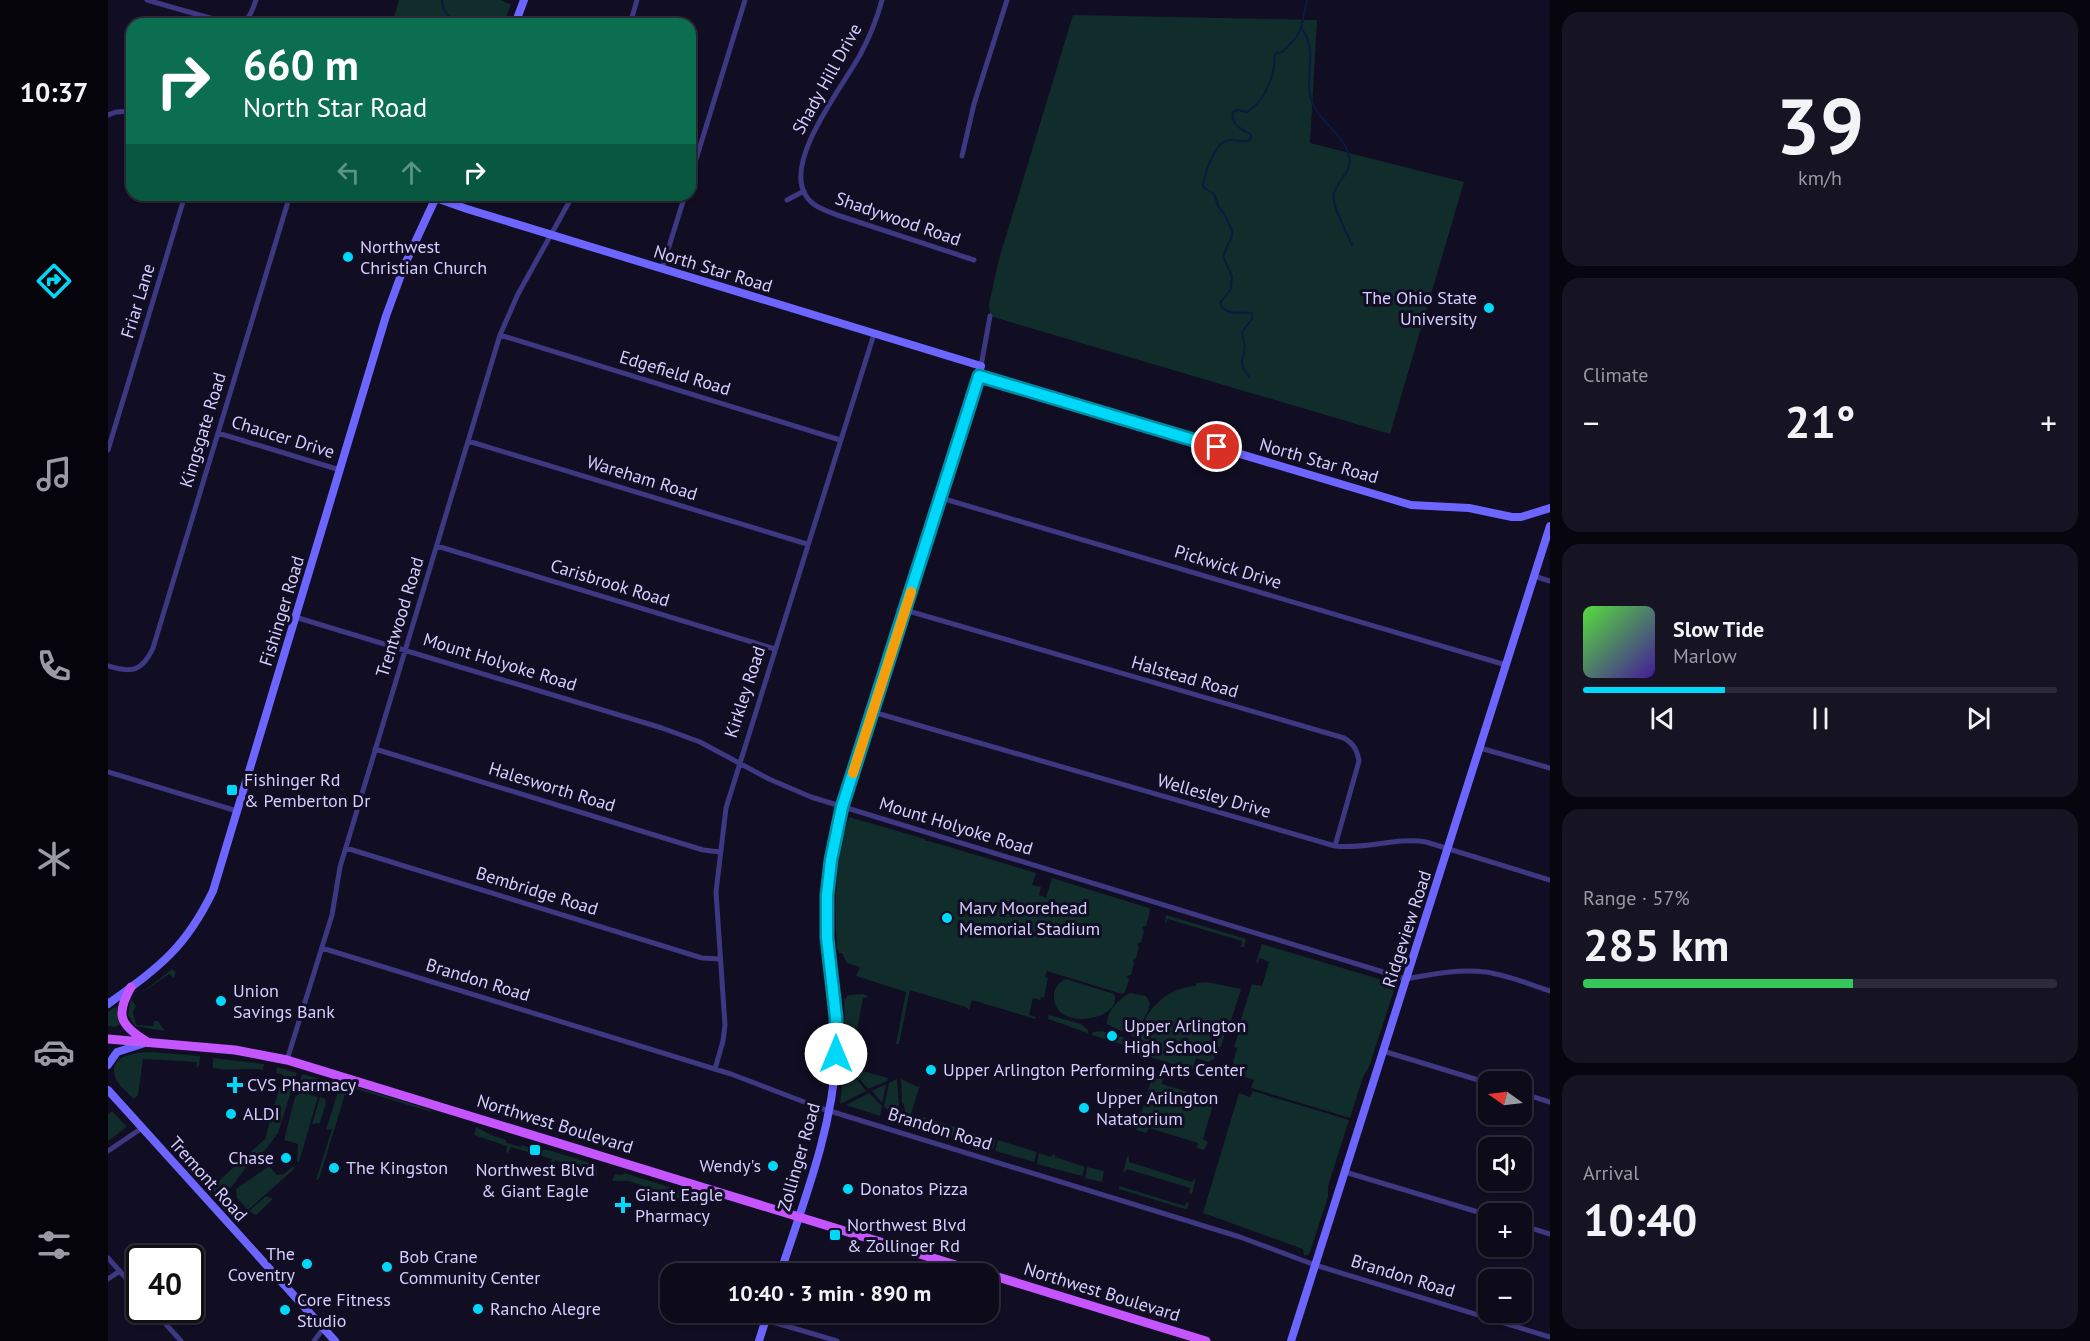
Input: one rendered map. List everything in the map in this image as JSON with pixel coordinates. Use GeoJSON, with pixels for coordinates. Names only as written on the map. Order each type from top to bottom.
{"type":"FeatureCollection","features":[{"type":"Feature","properties":{"kind":"main road"},"geometry":{"type":"LineString","coordinates":[[131,987],[122,1004],[121,1016],[130,1030],[148,1043]]}},
{"type":"Feature","properties":{"kind":"main road","name":"Northwest Boulevard"},"geometry":{"type":"LineString","coordinates":[[108,1039],[235,1050],[287,1060],[951,1263]]}},
{"type":"Feature","properties":{"kind":"main road","name":"Northwest Boulevard"},"geometry":{"type":"LineString","coordinates":[[999,1278],[1206,1341]]}},
{"type":"Feature","properties":{"kind":"street"},"geometry":{"type":"LineString","coordinates":[[147,0],[210,18]]}},
{"type":"Feature","properties":{"kind":"street"},"geometry":{"type":"LineString","coordinates":[[248,18],[256,0]]}},
{"type":"Feature","properties":{"kind":"street"},"geometry":{"type":"LineString","coordinates":[[517,18],[524,0]]}},
{"type":"Feature","properties":{"kind":"street"},"geometry":{"type":"LineString","coordinates":[[632,18],[637,0]]}},
{"type":"Feature","properties":{"kind":"street"},"geometry":{"type":"LineString","coordinates":[[696,159],[746,0]]}},
{"type":"Feature","properties":{"kind":"street","name":"Shady Hill Drive"},"geometry":{"type":"LineString","coordinates":[[804,191],[800,173],[808,145],[864,47],[882,0]]}},
{"type":"Feature","properties":{"kind":"street"},"geometry":{"type":"LineString","coordinates":[[962,156],[974,104],[1007,0]]}},
{"type":"Feature","properties":{"kind":"street"},"geometry":{"type":"LineString","coordinates":[[108,115],[126,111]]}},
{"type":"Feature","properties":{"kind":"street"},"geometry":{"type":"LineString","coordinates":[[787,200],[804,191]]}},
{"type":"Feature","properties":{"kind":"street","name":"Shadywood Road"},"geometry":{"type":"LineString","coordinates":[[804,191],[816,206],[837,215],[974,260]]}},
{"type":"Feature","properties":{"kind":"street","name":"Friar Lane"},"geometry":{"type":"LineString","coordinates":[[108,450],[183,201]]}},
{"type":"Feature","properties":{"kind":"street","name":"Kingsgate Road"},"geometry":{"type":"LineString","coordinates":[[108,666],[126,670],[137,668],[147,660],[153,648],[288,201]]}},
{"type":"Feature","properties":{"kind":"street","name":"Fishinger Road"},"geometry":{"type":"LineString","coordinates":[[108,1004],[160,965],[178,948],[193,929],[213,891],[386,316],[405,264],[435,201]]}},
{"type":"Feature","properties":{"kind":"street","name":"North Star Road"},"geometry":{"type":"LineString","coordinates":[[452,201],[551,235],[981,366]]}},
{"type":"Feature","properties":{"kind":"street","name":"Trentwood Road"},"geometry":{"type":"LineString","coordinates":[[287,1060],[332,915],[340,867],[375,748],[500,336],[518,294],[570,201]]}},
{"type":"Feature","properties":{"kind":"street"},"geometry":{"type":"LineString","coordinates":[[662,269],[683,201]]}},
{"type":"Feature","properties":{"kind":"street","name":"Zollinger Road"},"geometry":{"type":"LineString","coordinates":[[783,1263],[830,1111],[836,1054],[836,1017],[827,938],[827,895],[831,860],[842,807],[979,376],[990,316]]}},
{"type":"Feature","properties":{"kind":"street","name":"Kirkley Road"},"geometry":{"type":"LineString","coordinates":[[715,1069],[725,1026],[716,892],[726,808],[874,334]]}},
{"type":"Feature","properties":{"kind":"street","name":"Edgefield Road"},"geometry":{"type":"LineString","coordinates":[[500,336],[840,440]]}},
{"type":"Feature","properties":{"kind":"street","name":"North Star Road"},"geometry":{"type":"LineString","coordinates":[[979,376],[1411,504],[1457,507],[1512,517],[1521,517],[1550,508]]}},
{"type":"Feature","properties":{"kind":"street","name":"Chaucer Drive"},"geometry":{"type":"LineString","coordinates":[[218,433],[340,470]]}},
{"type":"Feature","properties":{"kind":"street","name":"Wareham Road"},"geometry":{"type":"LineString","coordinates":[[468,441],[807,544]]}},
{"type":"Feature","properties":{"kind":"street","name":"Pickwick Drive"},"geometry":{"type":"LineString","coordinates":[[941,498],[1506,665]]}},
{"type":"Feature","properties":{"kind":"street","name":"Ridgeview Road"},"geometry":{"type":"LineString","coordinates":[[1291,1341],[1550,526]]}},
{"type":"Feature","properties":{"kind":"street","name":"Carisbrook Road"},"geometry":{"type":"LineString","coordinates":[[436,546],[775,649]]}},
{"type":"Feature","properties":{"kind":"street"},"geometry":{"type":"LineString","coordinates":[[1534,576],[1550,581]]}},
{"type":"Feature","properties":{"kind":"street","name":"Halstead Road"},"geometry":{"type":"LineString","coordinates":[[905,610],[1344,738],[1352,743],[1359,761],[1335,846]]}},
{"type":"Feature","properties":{"kind":"street","name":"Mount Holyoke Road"},"geometry":{"type":"LineString","coordinates":[[295,617],[662,728],[700,742],[769,779],[811,797],[1406,980],[1455,971],[1472,971],[1489,973],[1550,991]]}},
{"type":"Feature","properties":{"kind":"street","name":"Wellesley Drive"},"geometry":{"type":"LineString","coordinates":[[873,712],[1335,846],[1353,848],[1391,841],[1413,840],[1550,880]]}},
{"type":"Feature","properties":{"kind":"street"},"geometry":{"type":"LineString","coordinates":[[1480,747],[1550,768]]}},
{"type":"Feature","properties":{"kind":"street","name":"Halesworth Road"},"geometry":{"type":"LineString","coordinates":[[375,748],[703,850],[720,852]]}},
{"type":"Feature","properties":{"kind":"street"},"geometry":{"type":"LineString","coordinates":[[108,772],[237,812]]}},
{"type":"Feature","properties":{"kind":"street","name":"Bembridge Road"},"geometry":{"type":"LineString","coordinates":[[346,848],[702,957],[720,959]]}},
{"type":"Feature","properties":{"kind":"street","name":"Brandon Road"},"geometry":{"type":"LineString","coordinates":[[322,948],[715,1069],[830,1111],[1240,1237],[1315,1265],[1550,1337]]}},
{"type":"Feature","properties":{"kind":"street"},"geometry":{"type":"LineString","coordinates":[[108,1065],[117,1052],[148,1043]]}},
{"type":"Feature","properties":{"kind":"street"},"geometry":{"type":"LineString","coordinates":[[1383,1051],[1478,1080]]}},
{"type":"Feature","properties":{"kind":"street","name":"Tremont Road"},"geometry":{"type":"LineString","coordinates":[[109,1089],[335,1341]]}},
{"type":"Feature","properties":{"kind":"street"},"geometry":{"type":"LineString","coordinates":[[1532,1096],[1550,1102]]}},
{"type":"Feature","properties":{"kind":"street"},"geometry":{"type":"LineString","coordinates":[[108,1151],[142,1128]]}},
{"type":"Feature","properties":{"kind":"street"},"geometry":{"type":"LineString","coordinates":[[1345,1172],[1478,1212]]}},
{"type":"Feature","properties":{"kind":"street"},"geometry":{"type":"LineString","coordinates":[[1532,1228],[1550,1234]]}},
{"type":"Feature","properties":{"kind":"street"},"geometry":{"type":"LineString","coordinates":[[108,1258],[126,1278]]}},
{"type":"Feature","properties":{"kind":"street"},"geometry":{"type":"LineString","coordinates":[[108,1279],[120,1271]]}},
{"type":"Feature","properties":{"kind":"street"},"geometry":{"type":"LineString","coordinates":[[165,1323],[181,1341]]}},
{"type":"Feature","properties":{"kind":"street"},"geometry":{"type":"LineString","coordinates":[[759,1341],[765,1323]]}},
{"type":"Feature","properties":{"kind":"street"},"geometry":{"type":"LineString","coordinates":[[787,1323],[837,1341]]}},
{"type":"Feature","properties":{"kind":"street"},"geometry":{"type":"LineString","coordinates":[[314,1341],[323,1329]]}},
{"type":"Feature","properties":{"kind":"green space"},"geometry":{"type":"Polygon","coordinates":[[[399,0],[500,0],[511,4],[506,18],[394,18],[399,0]]]}},
{"type":"Feature","properties":{"kind":"green space"},"geometry":{"type":"Polygon","coordinates":[[[1073,15],[1317,20],[1310,143],[1464,182],[1390,434],[990,316],[989,304],[999,259],[1073,15]]]}},
{"type":"Feature","properties":{"kind":"green space","name":"Marv Moorehead Memorial Stadium"},"geometry":{"type":"Polygon","coordinates":[[[849,817],[1036,873],[1032,885],[1041,887],[1039,895],[1046,898],[1052,878],[1149,908],[1146,926],[1142,927],[1144,931],[1141,942],[1137,944],[1139,947],[1136,958],[1133,960],[1131,975],[1127,976],[1129,980],[1125,992],[1122,994],[1047,971],[1044,998],[1041,997],[1040,1000],[1033,998],[1029,1015],[1036,1017],[1035,1019],[972,1000],[969,1010],[966,1007],[910,990],[899,1044],[896,1044],[906,992],[856,976],[860,967],[847,963],[837,948],[838,865],[849,817]]]}},
{"type":"Feature","properties":{"kind":"green space"},"geometry":{"type":"Polygon","coordinates":[[[1166,915],[1246,939],[1244,947],[1241,947],[1242,941],[1168,919],[1165,924],[1166,915]]]}},
{"type":"Feature","properties":{"kind":"green space"},"geometry":{"type":"Polygon","coordinates":[[[1262,944],[1396,984],[1350,1118],[1251,1088],[1254,1080],[1241,1076],[1233,1062],[1237,1048],[1234,1047],[1241,1026],[1239,1026],[1252,984],[1262,986],[1269,962],[1260,958],[1258,963],[1256,962],[1262,944]]]}},
{"type":"Feature","properties":{"kind":"green space"},"geometry":{"type":"Polygon","coordinates":[[[172,969],[176,973],[174,978],[169,974],[137,996],[172,969]]]}},
{"type":"Feature","properties":{"kind":"green space"},"geometry":{"type":"Polygon","coordinates":[[[1066,979],[1114,994],[1114,1003],[1109,1010],[1100,1015],[1076,1019],[1066,1016],[1058,1009],[1054,992],[1066,979]]]}},
{"type":"Feature","properties":{"kind":"green space"},"geometry":{"type":"Polygon","coordinates":[[[1206,982],[1241,989],[1229,1027],[1227,1026],[1221,1047],[1218,1047],[1214,1059],[1208,1062],[1196,1058],[1192,1070],[1150,1057],[1153,1044],[1139,1039],[1150,1012],[1157,1003],[1175,991],[1196,986],[1196,983],[1206,982]]]}},
{"type":"Feature","properties":{"kind":"green space"},"geometry":{"type":"Polygon","coordinates":[[[1130,993],[1146,996],[1150,1003],[1134,1037],[1107,1024],[1107,1019],[1114,1006],[1130,993]]]}},
{"type":"Feature","properties":{"kind":"green space"},"geometry":{"type":"Polygon","coordinates":[[[864,994],[869,997],[863,998],[856,1035],[861,1038],[847,1037],[844,1000],[848,995],[864,994]]]}},
{"type":"Feature","properties":{"kind":"green space"},"geometry":{"type":"Polygon","coordinates":[[[132,1000],[136,1006],[133,1012],[136,1025],[153,1026],[154,1021],[158,1021],[165,1031],[135,1026],[128,1015],[132,1000]]]}},
{"type":"Feature","properties":{"kind":"green space"},"geometry":{"type":"Polygon","coordinates":[[[115,1007],[121,1024],[115,1027],[108,1026],[108,1012],[115,1007]]]}},
{"type":"Feature","properties":{"kind":"green space"},"geometry":{"type":"Polygon","coordinates":[[[1049,1015],[1081,1024],[1088,1030],[1088,1033],[1048,1019],[1049,1015]]]}},
{"type":"Feature","properties":{"kind":"green space"},"geometry":{"type":"Polygon","coordinates":[[[1102,1031],[1130,1039],[1137,1051],[1147,1054],[1144,1063],[1144,1055],[1132,1051],[1133,1048],[1092,1035],[1093,1032],[1102,1031]]]}},
{"type":"Feature","properties":{"kind":"green space"},"geometry":{"type":"Polygon","coordinates":[[[847,1048],[855,1048],[858,1051],[856,1066],[844,1061],[847,1048]]]}},
{"type":"Feature","properties":{"kind":"green space"},"geometry":{"type":"Polygon","coordinates":[[[151,1052],[200,1056],[199,1066],[196,1068],[197,1062],[143,1059],[138,1095],[134,1099],[116,1080],[114,1069],[120,1059],[125,1056],[151,1052]]]}},
{"type":"Feature","properties":{"kind":"green space"},"geometry":{"type":"Polygon","coordinates":[[[213,1058],[264,1064],[263,1070],[213,1068],[213,1058]]]}},
{"type":"Feature","properties":{"kind":"green space"},"geometry":{"type":"Polygon","coordinates":[[[277,1067],[297,1073],[278,1133],[267,1148],[247,1166],[233,1185],[219,1198],[205,1183],[208,1180],[213,1186],[265,1139],[283,1075],[276,1073],[277,1067]]]}},
{"type":"Feature","properties":{"kind":"green space"},"geometry":{"type":"Polygon","coordinates":[[[847,1067],[866,1091],[840,1104],[844,1068],[847,1067]]]}},
{"type":"Feature","properties":{"kind":"green space"},"geometry":{"type":"Polygon","coordinates":[[[849,1067],[888,1078],[887,1081],[868,1089],[849,1067]]]}},
{"type":"Feature","properties":{"kind":"green space"},"geometry":{"type":"Polygon","coordinates":[[[302,1074],[323,1080],[319,1093],[303,1088],[297,1091],[302,1074]]]}},
{"type":"Feature","properties":{"kind":"green space"},"geometry":{"type":"Polygon","coordinates":[[[1155,1078],[1163,1078],[1162,1084],[1211,1099],[1214,1094],[1220,1098],[1219,1102],[1214,1101],[1203,1139],[1208,1142],[1204,1150],[1197,1148],[1198,1143],[1149,1128],[1146,1133],[1136,1130],[1150,1084],[1155,1078]]]}},
{"type":"Feature","properties":{"kind":"green space"},"geometry":{"type":"Polygon","coordinates":[[[897,1079],[900,1119],[898,1120],[884,1106],[889,1083],[897,1079]]]}},
{"type":"Feature","properties":{"kind":"green space"},"geometry":{"type":"Polygon","coordinates":[[[901,1079],[918,1087],[920,1085],[911,1114],[956,1127],[957,1125],[959,1129],[996,1140],[993,1149],[904,1123],[901,1079]]]}},
{"type":"Feature","properties":{"kind":"green space"},"geometry":{"type":"Polygon","coordinates":[[[340,1084],[431,1110],[431,1112],[340,1084]]]}},
{"type":"Feature","properties":{"kind":"green space"},"geometry":{"type":"Polygon","coordinates":[[[340,1085],[347,1088],[319,1179],[316,1180],[332,1129],[326,1130],[340,1085]]]}},
{"type":"Feature","properties":{"kind":"green space"},"geometry":{"type":"Polygon","coordinates":[[[886,1086],[882,1103],[872,1091],[886,1086]]]}},
{"type":"Feature","properties":{"kind":"green space"},"geometry":{"type":"Polygon","coordinates":[[[1253,1091],[1349,1120],[1328,1186],[1328,1197],[1307,1255],[1304,1255],[1303,1249],[1203,1213],[1239,1093],[1250,1097],[1253,1091]]]}},
{"type":"Feature","properties":{"kind":"green space"},"geometry":{"type":"Polygon","coordinates":[[[302,1092],[318,1097],[299,1162],[297,1161],[298,1144],[284,1140],[295,1097],[302,1092]]]}},
{"type":"Feature","properties":{"kind":"green space"},"geometry":{"type":"Polygon","coordinates":[[[869,1093],[882,1106],[880,1116],[846,1105],[869,1093]]]}},
{"type":"Feature","properties":{"kind":"green space"},"geometry":{"type":"Polygon","coordinates":[[[320,1097],[325,1099],[326,1103],[320,1123],[312,1124],[320,1097]]]}},
{"type":"Feature","properties":{"kind":"green space"},"geometry":{"type":"Polygon","coordinates":[[[112,1111],[127,1127],[108,1141],[108,1114],[112,1111]]]}},
{"type":"Feature","properties":{"kind":"green space"},"geometry":{"type":"Polygon","coordinates":[[[476,1127],[506,1140],[506,1143],[537,1150],[548,1150],[594,1164],[597,1168],[597,1177],[594,1179],[596,1172],[555,1160],[553,1166],[550,1165],[552,1159],[511,1147],[508,1153],[506,1152],[507,1146],[474,1135],[476,1127]]]}},
{"type":"Feature","properties":{"kind":"green space"},"geometry":{"type":"Polygon","coordinates":[[[998,1140],[1037,1152],[1034,1162],[995,1151],[998,1140]]]}},
{"type":"Feature","properties":{"kind":"green space"},"geometry":{"type":"Polygon","coordinates":[[[1039,1153],[1051,1157],[1053,1154],[1055,1157],[1085,1167],[1082,1176],[1037,1164],[1039,1153]]]}},
{"type":"Feature","properties":{"kind":"green space"},"geometry":{"type":"Polygon","coordinates":[[[1129,1156],[1129,1162],[1192,1182],[1196,1177],[1192,1194],[1189,1193],[1190,1188],[1127,1169],[1123,1174],[1129,1156]]]}},
{"type":"Feature","properties":{"kind":"green space"},"geometry":{"type":"Polygon","coordinates":[[[269,1166],[277,1175],[284,1174],[293,1166],[295,1168],[248,1210],[237,1198],[236,1189],[269,1166]]]}},
{"type":"Feature","properties":{"kind":"green space"},"geometry":{"type":"Polygon","coordinates":[[[1087,1167],[1104,1171],[1102,1182],[1085,1178],[1087,1167]]]}},
{"type":"Feature","properties":{"kind":"green space"},"geometry":{"type":"Polygon","coordinates":[[[624,1173],[701,1197],[701,1203],[696,1205],[629,1181],[612,1181],[615,1174],[623,1175],[624,1173]]]}},
{"type":"Feature","properties":{"kind":"green space"},"geometry":{"type":"Polygon","coordinates":[[[1119,1186],[1185,1206],[1187,1202],[1189,1203],[1185,1209],[1119,1189],[1119,1186]]]}},
{"type":"Feature","properties":{"kind":"green space"},"geometry":{"type":"Polygon","coordinates":[[[266,1196],[273,1199],[256,1215],[249,1211],[266,1196]]]}},
{"type":"Feature","properties":{"kind":"waterway"},"geometry":{"type":"LineString","coordinates":[[442,0],[445,11],[451,18]]}},
{"type":"Feature","properties":{"kind":"waterway"},"geometry":{"type":"LineString","coordinates":[[1250,378],[1243,368],[1245,347],[1242,332],[1252,319],[1252,313],[1229,312],[1220,303],[1231,289],[1232,276],[1223,257],[1232,237],[1232,231],[1214,194],[1203,187],[1208,168],[1218,147],[1228,140],[1248,141],[1251,138],[1251,135],[1235,123],[1233,112],[1237,110],[1247,112],[1265,92],[1271,80],[1276,53],[1282,52],[1295,39],[1301,28],[1307,0]]}},
{"type":"Feature","properties":{"kind":"waterway"},"geometry":{"type":"LineString","coordinates":[[1301,28],[1309,45],[1311,99],[1319,114],[1342,140],[1349,156],[1349,167],[1336,188],[1334,198],[1337,212],[1352,245]]}},
{"type":"Feature","properties":{"kind":"slow traffic"},"geometry":{"type":"LineString","coordinates":[[853,773],[911,592]]}},
{"type":"Feature","properties":{"kind":"place","name":"Northwest Christian Church"},"geometry":{"type":"Point","coordinates":[348,257]}},
{"type":"Feature","properties":{"kind":"place","name":"The Ohio State University"},"geometry":{"type":"Point","coordinates":[1489,308]}},
{"type":"Feature","properties":{"kind":"place","name":"Fishinger Rd & Pemberton Dr"},"geometry":{"type":"Point","coordinates":[232,790]}},
{"type":"Feature","properties":{"kind":"place","name":"Marv Moorehead Memorial Stadium"},"geometry":{"type":"Point","coordinates":[947,918]}},
{"type":"Feature","properties":{"kind":"place","name":"Union Savings Bank"},"geometry":{"type":"Point","coordinates":[221,1001]}},
{"type":"Feature","properties":{"kind":"place","name":"Upper Arlington High School"},"geometry":{"type":"Point","coordinates":[1112,1036]}},
{"type":"Feature","properties":{"kind":"place","name":"Upper Arlington Performing Arts Center"},"geometry":{"type":"Point","coordinates":[931,1070]}},
{"type":"Feature","properties":{"kind":"place","name":"CVS Pharmacy"},"geometry":{"type":"Point","coordinates":[235,1085]}},
{"type":"Feature","properties":{"kind":"place","name":"Upper Arilngton Natatorium"},"geometry":{"type":"Point","coordinates":[1084,1108]}},
{"type":"Feature","properties":{"kind":"place","name":"ALDI"},"geometry":{"type":"Point","coordinates":[231,1114]}},
{"type":"Feature","properties":{"kind":"place","name":"Northwest Blvd & Giant Eagle"},"geometry":{"type":"Point","coordinates":[535,1150]}},
{"type":"Feature","properties":{"kind":"place","name":"Chase"},"geometry":{"type":"Point","coordinates":[286,1158]}},
{"type":"Feature","properties":{"kind":"place","name":"Wendy's"},"geometry":{"type":"Point","coordinates":[773,1166]}},
{"type":"Feature","properties":{"kind":"place","name":"The Kingston"},"geometry":{"type":"Point","coordinates":[334,1168]}},
{"type":"Feature","properties":{"kind":"place","name":"Donatos Pizza"},"geometry":{"type":"Point","coordinates":[848,1189]}},
{"type":"Feature","properties":{"kind":"place","name":"Giant Eagle Pharmacy"},"geometry":{"type":"Point","coordinates":[623,1205]}},
{"type":"Feature","properties":{"kind":"place","name":"Northwest Blvd & Zollinger Rd"},"geometry":{"type":"Point","coordinates":[835,1235]}},
{"type":"Feature","properties":{"kind":"place","name":"The Coventry"},"geometry":{"type":"Point","coordinates":[307,1264]}},
{"type":"Feature","properties":{"kind":"place","name":"Bob Crane Community Center"},"geometry":{"type":"Point","coordinates":[387,1267]}},
{"type":"Feature","properties":{"kind":"place","name":"Rancho Alegre"},"geometry":{"type":"Point","coordinates":[478,1309]}},
{"type":"Feature","properties":{"kind":"place","name":"Core Fitness Studio"},"geometry":{"type":"Point","coordinates":[285,1310]}},
{"type":"Feature","properties":{"kind":"route"},"geometry":{"type":"LineString","coordinates":[[836,1054],[836,1017],[827,938],[828,878],[836,834],[842,807],[979,376],[1217,447]]}}]}
